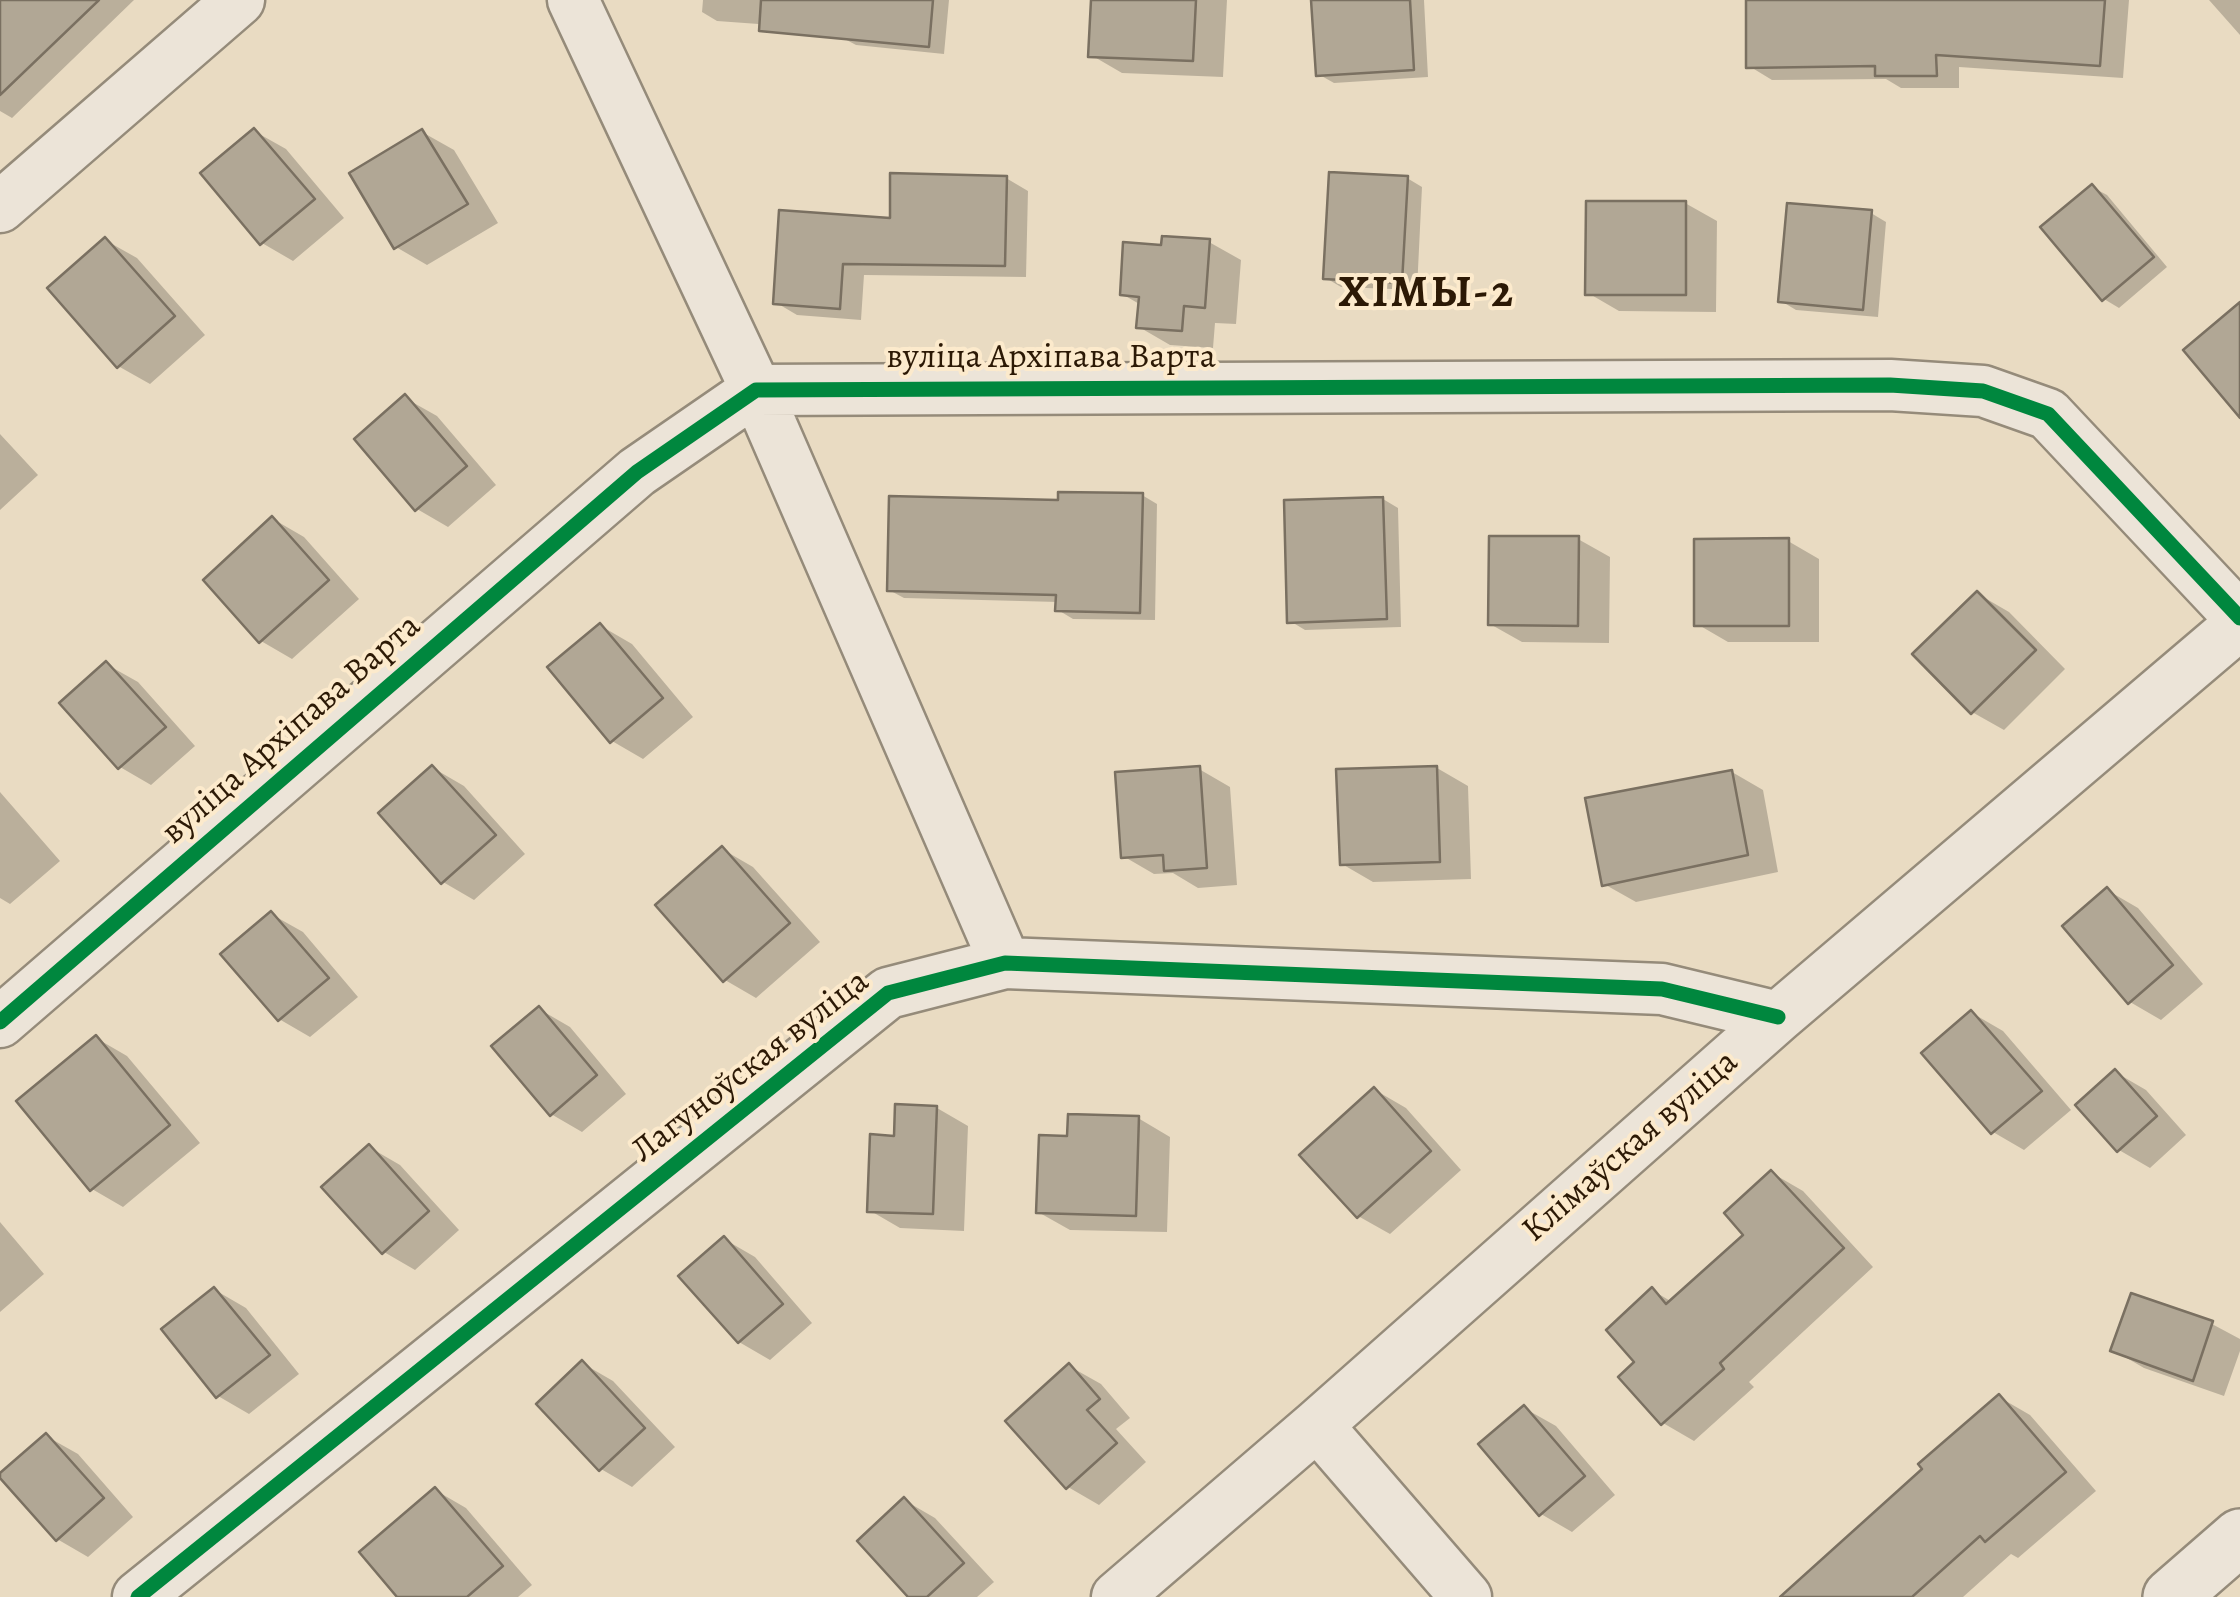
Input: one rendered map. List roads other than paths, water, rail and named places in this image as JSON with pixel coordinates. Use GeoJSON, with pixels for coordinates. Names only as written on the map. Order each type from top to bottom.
{"type":"FeatureCollection","features":[{"type":"Feature","properties":{"kind":"street"},"geometry":{"type":"LineString","coordinates":[[0,207],[238,0]]}},
{"type":"Feature","properties":{"kind":"street"},"geometry":{"type":"LineString","coordinates":[[573,0],[756,390],[1004,964]]}},
{"type":"Feature","properties":{"kind":"street","name":"вуліца Архіпава Варта"},"geometry":{"type":"LineString","coordinates":[[0,1022],[637,472],[756,390],[1890,385],[1983,390],[2048,414],[2240,621]]}},
{"type":"Feature","properties":{"kind":"street","name":"Клімаўская вуліца"},"geometry":{"type":"LineString","coordinates":[[1117,1597],[1778,1017],[2240,621]]}},
{"type":"Feature","properties":{"kind":"street","name":"Лагуноўская вуліца"},"geometry":{"type":"LineString","coordinates":[[138,1597],[888,993],[1004,964],[1662,989],[1778,1017]]}},
{"type":"Feature","properties":{"kind":"street"},"geometry":{"type":"LineString","coordinates":[[1317,1425],[1466,1597]]}},
{"type":"Feature","properties":{"kind":"street"},"geometry":{"type":"LineString","coordinates":[[2171,1597],[2240,1537]]}},
{"type":"Feature","properties":{"kind":"district","name":"ХІМЫ-2"},"geometry":{"type":"Point","coordinates":[1427,295]}}]}
